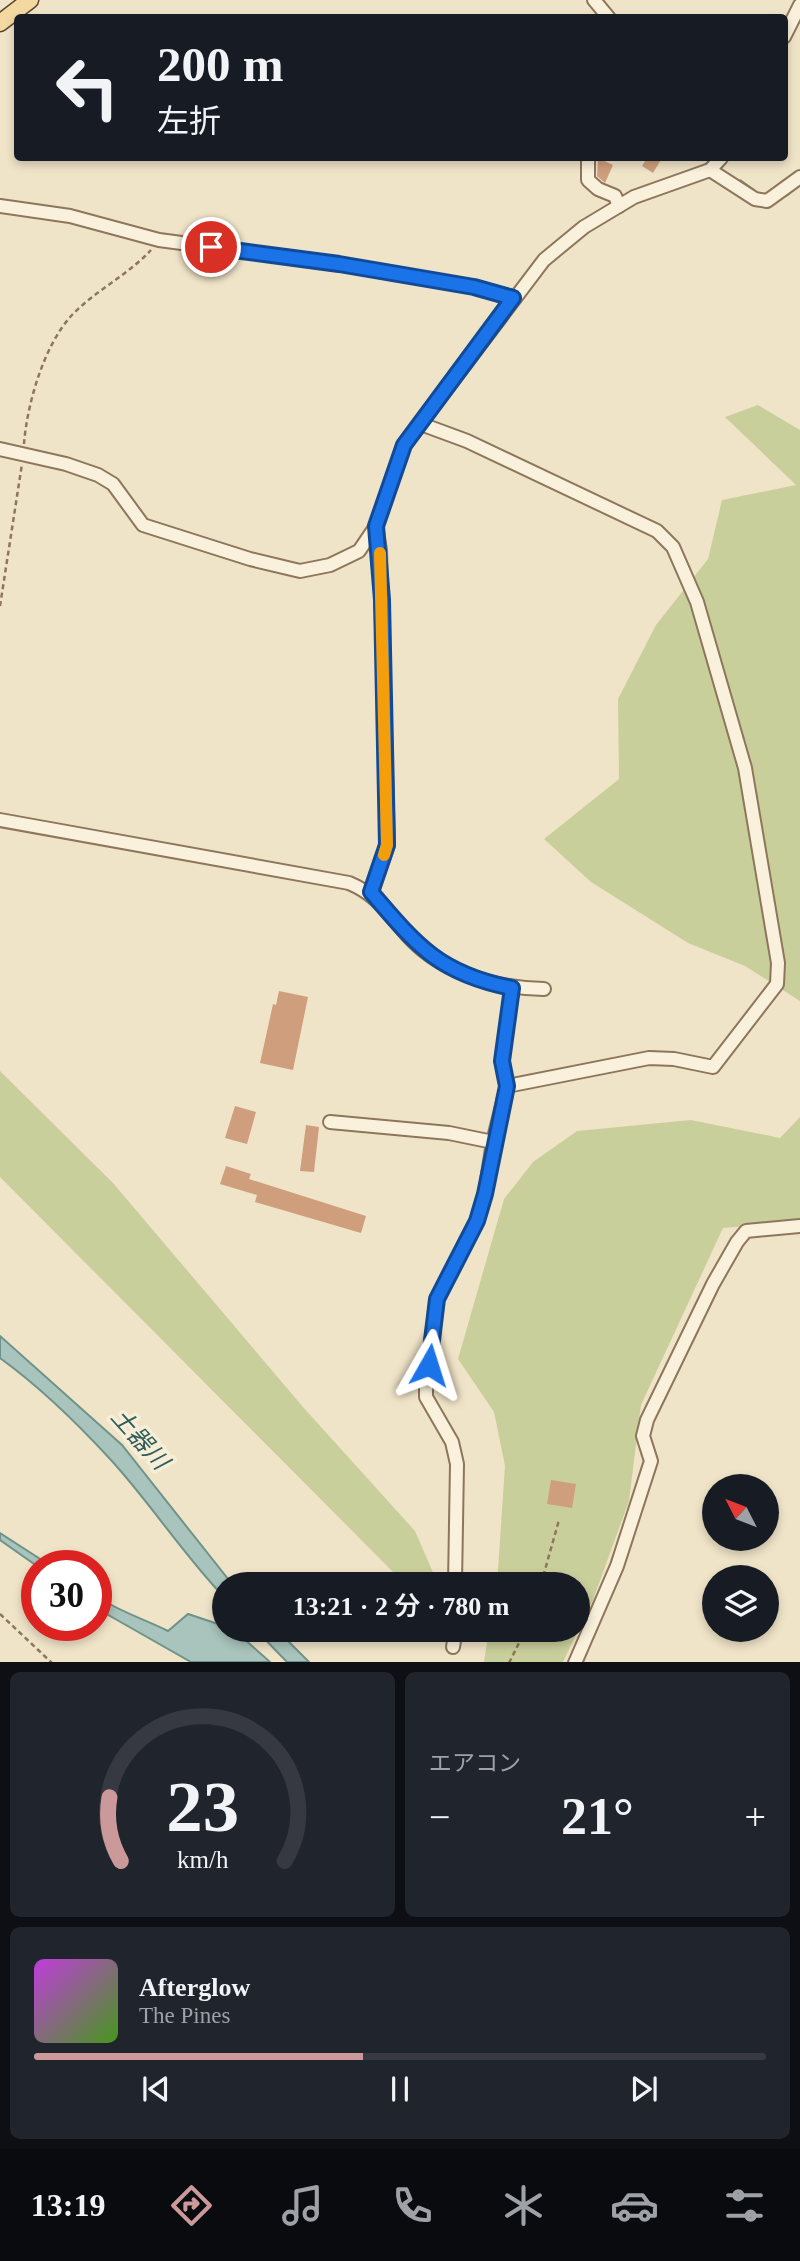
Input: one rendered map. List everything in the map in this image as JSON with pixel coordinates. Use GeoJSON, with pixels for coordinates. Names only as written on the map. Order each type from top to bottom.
{"type":"FeatureCollection","features":[{"type":"Feature","properties":{"kind":"main road"},"geometry":{"type":"LineString","coordinates":[[0,23],[30,0]]}},
{"type":"Feature","properties":{"kind":"street"},"geometry":{"type":"LineString","coordinates":[[594,0],[606,14]]}},
{"type":"Feature","properties":{"kind":"street"},"geometry":{"type":"LineString","coordinates":[[788,29],[800,5]]}},
{"type":"Feature","properties":{"kind":"street"},"geometry":{"type":"LineString","coordinates":[[588,161],[588,180],[615,196],[619,206]]}},
{"type":"Feature","properties":{"kind":"street"},"geometry":{"type":"LineString","coordinates":[[0,449],[66,464],[97,475],[113,484],[144,525],[250,559],[300,571],[330,565],[359,551],[376,526],[404,445],[544,260],[584,227],[634,197],[715,164],[755,199],[767,201],[800,177]]}},
{"type":"Feature","properties":{"kind":"street"},"geometry":{"type":"LineString","coordinates":[[0,206],[70,216],[159,240],[339,264],[474,287],[513,298]]}},
{"type":"Feature","properties":{"kind":"street"},"geometry":{"type":"LineString","coordinates":[[421,424],[467,442],[657,531],[673,547],[697,602],[745,768],[778,963],[777,984],[713,1067],[674,1059],[649,1058],[507,1086]]}},
{"type":"Feature","properties":{"kind":"street"},"geometry":{"type":"LineString","coordinates":[[371,892],[387,845],[382,605],[376,526]]}},
{"type":"Feature","properties":{"kind":"street"},"geometry":{"type":"LineString","coordinates":[[0,820],[338,881],[371,892],[411,938],[438,963],[512,988],[544,989]]}},
{"type":"Feature","properties":{"kind":"street"},"geometry":{"type":"LineString","coordinates":[[455,1572],[457,1464],[452,1442],[426,1397],[426,1380],[437,1299],[477,1221],[507,1086],[502,1061],[512,988]]}},
{"type":"Feature","properties":{"kind":"street"},"geometry":{"type":"LineString","coordinates":[[330,1122],[449,1133],[493,1142]]}},
{"type":"Feature","properties":{"kind":"street"},"geometry":{"type":"LineString","coordinates":[[575,1662],[617,1566],[652,1461],[643,1436],[648,1420],[713,1284],[746,1231],[800,1226]]}},
{"type":"Feature","properties":{"kind":"street"},"geometry":{"type":"LineString","coordinates":[[453,1647],[454,1642]]}},
{"type":"Feature","properties":{"kind":"path"},"geometry":{"type":"LineString","coordinates":[[0,606],[9,563],[25,432],[44,361],[72,315],[141,261],[159,240]]}},
{"type":"Feature","properties":{"kind":"path"},"geometry":{"type":"LineString","coordinates":[[544,1572],[559,1520]]}},
{"type":"Feature","properties":{"kind":"path"},"geometry":{"type":"LineString","coordinates":[[0,1614],[52,1662]]}},
{"type":"Feature","properties":{"kind":"path"},"geometry":{"type":"LineString","coordinates":[[509,1662],[519,1642]]}},
{"type":"Feature","properties":{"kind":"green space"},"geometry":{"type":"Polygon","coordinates":[[[758,405],[800,430],[800,1001],[745,966],[688,943],[591,882],[544,839],[619,779],[618,699],[656,625],[708,559],[722,500],[796,485],[725,417],[758,405]]]}},
{"type":"Feature","properties":{"kind":"green space"},"geometry":{"type":"Polygon","coordinates":[[[0,1071],[113,1183],[303,1407],[415,1531],[433,1572],[393,1572],[0,1177],[0,1071]]]}},
{"type":"Feature","properties":{"kind":"green space"},"geometry":{"type":"Polygon","coordinates":[[[800,1117],[800,1222],[723,1228],[641,1405],[629,1501],[590,1606],[590,1572],[498,1572],[505,1466],[494,1412],[458,1359],[504,1199],[533,1162],[577,1131],[691,1120],[780,1138],[800,1117]]]}},
{"type":"Feature","properties":{"kind":"green space"},"geometry":{"type":"Polygon","coordinates":[[[487,1642],[573,1642],[563,1662],[484,1662],[487,1642]]]}},
{"type":"Feature","properties":{"kind":"water"},"geometry":{"type":"Polygon","coordinates":[[[0,1336],[122,1445],[223,1572],[212,1572],[212,1583],[98,1446],[44,1394],[0,1358],[0,1336]]]}},
{"type":"Feature","properties":{"kind":"water"},"geometry":{"type":"Polygon","coordinates":[[[0,1533],[26,1550],[21,1550],[21,1555],[0,1540],[0,1533]]]}},
{"type":"Feature","properties":{"kind":"water"},"geometry":{"type":"Polygon","coordinates":[[[112,1605],[168,1631],[188,1614],[212,1622],[212,1642],[248,1642],[270,1662],[191,1662],[112,1617],[112,1605]]]}},
{"type":"Feature","properties":{"kind":"water"},"geometry":{"type":"Polygon","coordinates":[[[268,1642],[289,1642],[309,1662],[287,1662],[268,1642]]]}},
{"type":"Feature","properties":{"kind":"building"},"geometry":{"type":"Polygon","coordinates":[[[598,161],[613,165],[605,183],[597,176],[598,161]]]}},
{"type":"Feature","properties":{"kind":"building"},"geometry":{"type":"Polygon","coordinates":[[[645,161],[660,161],[653,173],[642,166],[645,161]]]}},
{"type":"Feature","properties":{"kind":"building"},"geometry":{"type":"Polygon","coordinates":[[[279,991],[308,997],[293,1070],[260,1063],[273,1004],[276,1005],[279,991]]]}},
{"type":"Feature","properties":{"kind":"building"},"geometry":{"type":"Polygon","coordinates":[[[235,1106],[256,1112],[247,1144],[225,1138],[235,1106]]]}},
{"type":"Feature","properties":{"kind":"building"},"geometry":{"type":"Polygon","coordinates":[[[306,1125],[319,1127],[314,1172],[300,1171],[306,1125]]]}},
{"type":"Feature","properties":{"kind":"building"},"geometry":{"type":"Polygon","coordinates":[[[226,1166],[251,1174],[249,1179],[366,1216],[361,1233],[255,1202],[257,1195],[220,1184],[226,1166]]]}},
{"type":"Feature","properties":{"kind":"building"},"geometry":{"type":"Polygon","coordinates":[[[551,1480],[576,1484],[572,1508],[547,1504],[551,1480]]]}},
{"type":"Feature","properties":{"kind":"waterway"},"geometry":{"type":"LineString","coordinates":[[740,181],[754,191]]}},
{"type":"Feature","properties":{"kind":"waterway"},"geometry":{"type":"LineString","coordinates":[[786,195],[800,184]]}},
{"type":"Feature","properties":{"kind":"slow traffic"},"geometry":{"type":"LineString","coordinates":[[380,553],[387,845],[384,855]]}},
{"type":"Feature","properties":{"kind":"route"},"geometry":{"type":"LineString","coordinates":[[211,247],[339,264],[474,287],[513,298],[404,445],[393,470],[376,526],[382,600],[387,845],[371,892],[411,938],[438,963],[495,985],[512,988],[502,1061],[507,1086],[493,1142],[485,1194],[477,1221],[437,1299],[429,1365]]}},
{"type":"Feature","properties":{"kind":"water label","name":"土器川"},"geometry":{"type":"Point","coordinates":[140,1439]}}]}
